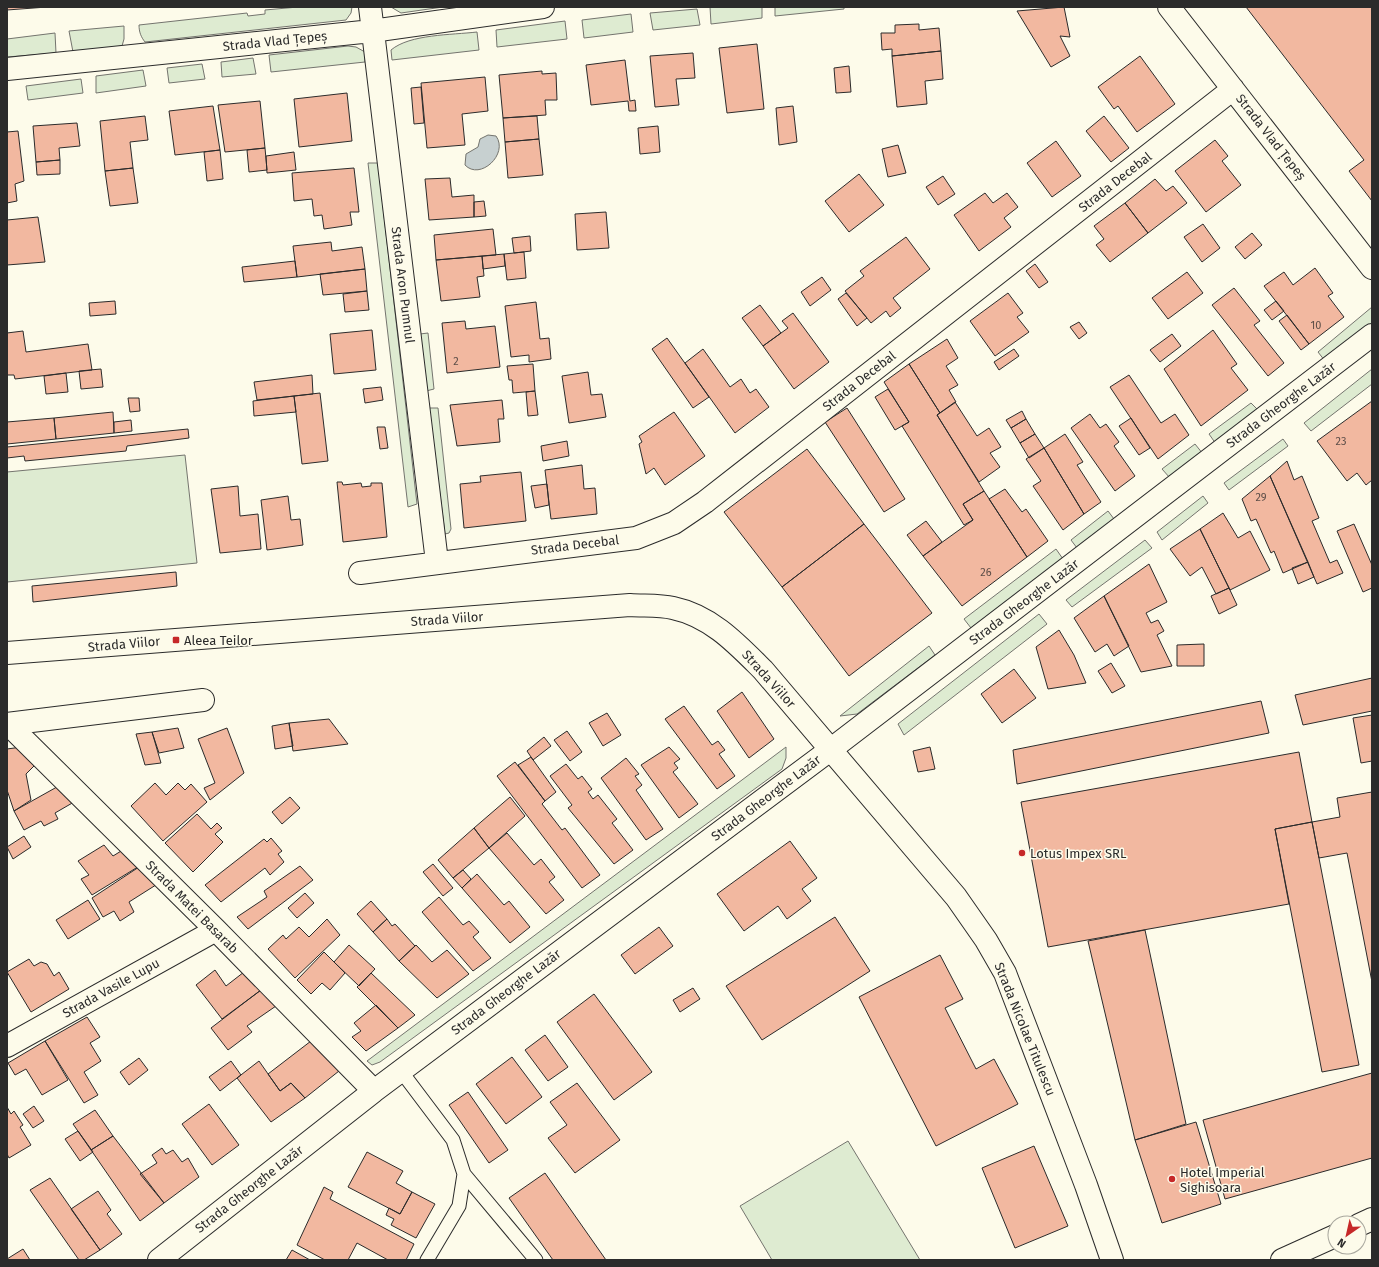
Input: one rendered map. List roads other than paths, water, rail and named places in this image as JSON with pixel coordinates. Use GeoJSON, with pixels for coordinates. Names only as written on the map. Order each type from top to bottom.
{"type":"FeatureCollection","features":[{"type":"Feature","properties":{"kind":"street","name":"Strada Aron Pumnul"},"geometry":{"type":"LineString","coordinates":[[370,7],[437,562]]}},
{"type":"Feature","properties":{"kind":"street","name":"Strada Vlad Țepeș"},"geometry":{"type":"LineString","coordinates":[[7,69],[372,31],[543,7]]}},
{"type":"Feature","properties":{"kind":"street","name":"Strada Vlad Țepeș"},"geometry":{"type":"LineString","coordinates":[[1169,7],[1372,268]]}},
{"type":"Feature","properties":{"kind":"street","name":"Strada Decebal"},"geometry":{"type":"LineString","coordinates":[[360,572],[636,538],[674,523],[705,502],[1233,89]]}},
{"type":"Feature","properties":{"kind":"street","name":"Strada Gheorghe Lazăr"},"geometry":{"type":"LineString","coordinates":[[159,1260],[374,1091],[830,750],[1372,335]]}},
{"type":"Feature","properties":{"kind":"street","name":"Strada Viilor"},"geometry":{"type":"LineString","coordinates":[[7,654],[623,605],[673,608],[700,617],[731,638],[763,670],[830,750]]}},
{"type":"Feature","properties":{"kind":"street","name":"Strada Matei Basarab"},"geometry":{"type":"LineString","coordinates":[[7,724],[203,700]]}},
{"type":"Feature","properties":{"kind":"street","name":"Strada Matei Basarab"},"geometry":{"type":"LineString","coordinates":[[7,724],[216,930],[374,1091]]}},
{"type":"Feature","properties":{"kind":"street","name":"Strada Nicolae Titulescu"},"geometry":{"type":"LineString","coordinates":[[830,750],[956,897],[986,940],[1005,973],[1083,1178],[1112,1260]]}},
{"type":"Feature","properties":{"kind":"street","name":"Strada Vasile Lupu"},"geometry":{"type":"LineString","coordinates":[[7,1046],[216,930]]}},
{"type":"Feature","properties":{"kind":"street"},"geometry":{"type":"LineString","coordinates":[[1282,1260],[1327,1240]]}},
{"type":"Feature","properties":{"kind":"lane"},"geometry":{"type":"LineString","coordinates":[[401,1071],[453,1140],[464,1174],[536,1260]]}},
{"type":"Feature","properties":{"kind":"lane"},"geometry":{"type":"LineString","coordinates":[[427,1260],[459,1206],[464,1174]]}},
{"type":"Feature","properties":{"kind":"place","name":"Aleea Teilor"},"geometry":{"type":"Point","coordinates":[176,640]}},
{"type":"Feature","properties":{"kind":"place","name":"Lotus Impex SRL"},"geometry":{"type":"Point","coordinates":[1022,853]}},
{"type":"Feature","properties":{"kind":"place","name":"Hotel Imperial Sighisoara"},"geometry":{"type":"Point","coordinates":[1172,1179]}}]}
